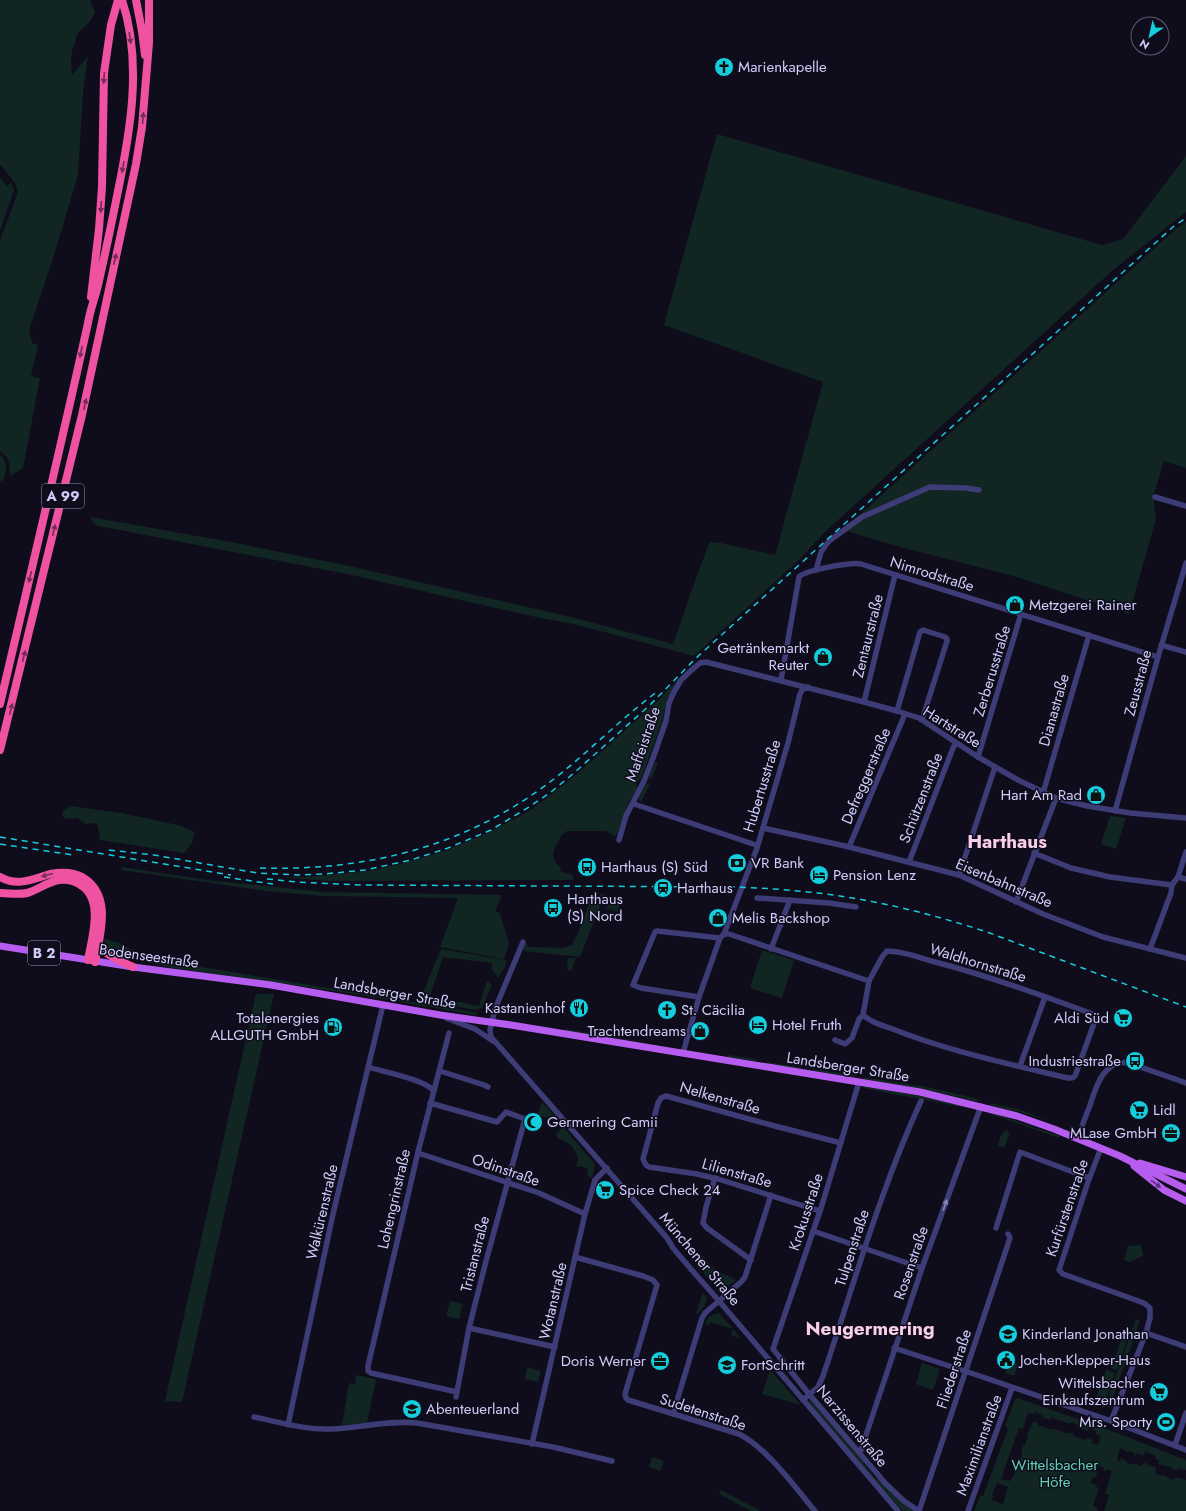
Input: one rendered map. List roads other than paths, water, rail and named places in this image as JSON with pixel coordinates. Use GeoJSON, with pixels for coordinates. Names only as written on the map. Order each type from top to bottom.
{"type":"FeatureCollection","features":[{"type":"Feature","properties":{"kind":"highway"},"geometry":{"type":"LineString","coordinates":[[90,314],[91,285],[100,222],[104,73],[118,0]]}},
{"type":"Feature","properties":{"kind":"highway"},"geometry":{"type":"LineString","coordinates":[[90,314],[102,268],[118,191],[132,105],[132,51],[127,18],[122,0]]}},
{"type":"Feature","properties":{"kind":"highway"},"geometry":{"type":"LineString","coordinates":[[136,0],[142,31],[146,74]]}},
{"type":"Feature","properties":{"kind":"highway"},"geometry":{"type":"LineString","coordinates":[[146,74],[149,43],[149,0]]}},
{"type":"Feature","properties":{"kind":"highway","name":"A 99"},"geometry":{"type":"LineString","coordinates":[[0,750],[84,408],[136,164],[142,127],[146,74]]}},
{"type":"Feature","properties":{"kind":"highway","name":"A 99"},"geometry":{"type":"LineString","coordinates":[[0,704],[90,314]]}},
{"type":"Feature","properties":{"kind":"highway"},"geometry":{"type":"LineString","coordinates":[[0,877],[10,881],[19,882],[60,873],[69,873],[81,876],[95,889],[101,900],[102,917],[97,928],[92,961]]}},
{"type":"Feature","properties":{"kind":"highway"},"geometry":{"type":"LineString","coordinates":[[0,894],[28,892],[59,880],[74,881],[86,889],[94,902],[97,928]]}},
{"type":"Feature","properties":{"kind":"highway"},"geometry":{"type":"LineString","coordinates":[[94,943],[112,957],[133,967]]}},
{"type":"Feature","properties":{"kind":"main road","name":"Bodenseestraße"},"geometry":{"type":"LineString","coordinates":[[0,946],[92,961],[294,990]]}},
{"type":"Feature","properties":{"kind":"main road","name":"Landsberger Straße"},"geometry":{"type":"LineString","coordinates":[[294,990],[920,1092],[1017,1116],[1078,1138],[1186,1189]]}},
{"type":"Feature","properties":{"kind":"main road"},"geometry":{"type":"LineString","coordinates":[[1130,1162],[1144,1164],[1186,1178]]}},
{"type":"Feature","properties":{"kind":"main road"},"geometry":{"type":"LineString","coordinates":[[1130,1162],[1136,1169],[1164,1190],[1186,1201]]}},
{"type":"Feature","properties":{"kind":"street"},"geometry":{"type":"LineString","coordinates":[[816,570],[821,552],[829,541],[862,516],[930,487],[966,488],[979,490]]}},
{"type":"Feature","properties":{"kind":"street"},"geometry":{"type":"LineString","coordinates":[[1155,496],[1186,506]]}},
{"type":"Feature","properties":{"kind":"street","name":"Zeusstraße"},"geometry":{"type":"LineString","coordinates":[[1115,811],[1161,645],[1186,562]]}},
{"type":"Feature","properties":{"kind":"street","name":"Nimrodstraße"},"geometry":{"type":"LineString","coordinates":[[781,680],[799,577],[801,574],[816,570],[857,564],[1158,657]]}},
{"type":"Feature","properties":{"kind":"street","name":"Zentaurstraße"},"geometry":{"type":"LineString","coordinates":[[864,702],[896,575]]}},
{"type":"Feature","properties":{"kind":"street","name":"Zerberusstraße"},"geometry":{"type":"LineString","coordinates":[[978,757],[1021,614]]}},
{"type":"Feature","properties":{"kind":"street","name":"Defreggerstraße"},"geometry":{"type":"LineString","coordinates":[[898,711],[920,632],[923,630],[945,637],[947,641],[922,720]]}},
{"type":"Feature","properties":{"kind":"street","name":"Dianastraße"},"geometry":{"type":"LineString","coordinates":[[1043,793],[1088,635]]}},
{"type":"Feature","properties":{"kind":"street"},"geometry":{"type":"LineString","coordinates":[[1161,645],[1186,652]]}},
{"type":"Feature","properties":{"kind":"street","name":"Hartstraße"},"geometry":{"type":"LineString","coordinates":[[700,663],[712,662],[898,711],[922,720],[995,767],[1043,793],[1056,798],[1115,811],[1186,818]]}},
{"type":"Feature","properties":{"kind":"street","name":"Maffeistraße"},"geometry":{"type":"LineString","coordinates":[[619,840],[626,816],[634,804],[644,781],[662,733],[669,703],[674,692],[686,676],[700,663]]}},
{"type":"Feature","properties":{"kind":"street","name":"Hubertusstraße"},"geometry":{"type":"LineString","coordinates":[[683,1053],[699,997],[763,828],[788,743],[800,694],[802,690],[808,687]]}},
{"type":"Feature","properties":{"kind":"street","name":"Defreggerstraße"},"geometry":{"type":"LineString","coordinates":[[849,847],[905,714]]}},
{"type":"Feature","properties":{"kind":"street","name":"Schützenstraße"},"geometry":{"type":"LineString","coordinates":[[909,862],[956,743]]}},
{"type":"Feature","properties":{"kind":"street"},"geometry":{"type":"LineString","coordinates":[[959,875],[995,767]]}},
{"type":"Feature","properties":{"kind":"street"},"geometry":{"type":"LineString","coordinates":[[1016,902],[1056,798]]}},
{"type":"Feature","properties":{"kind":"street"},"geometry":{"type":"LineString","coordinates":[[634,804],[756,846]]}},
{"type":"Feature","properties":{"kind":"street","name":"Eisenbahnstraße"},"geometry":{"type":"LineString","coordinates":[[763,828],[849,847],[959,875],[1016,902],[1103,937],[1186,958]]}},
{"type":"Feature","properties":{"kind":"street"},"geometry":{"type":"LineString","coordinates":[[1150,949],[1171,893],[1172,885],[1178,877],[1186,852]]}},
{"type":"Feature","properties":{"kind":"street"},"geometry":{"type":"LineString","coordinates":[[1034,853],[1071,868],[1108,876],[1172,885]]}},
{"type":"Feature","properties":{"kind":"street"},"geometry":{"type":"LineString","coordinates":[[1178,877],[1186,880]]}},
{"type":"Feature","properties":{"kind":"street"},"geometry":{"type":"LineString","coordinates":[[756,898],[829,903],[856,908]]}},
{"type":"Feature","properties":{"kind":"street"},"geometry":{"type":"LineString","coordinates":[[771,949],[790,900]]}},
{"type":"Feature","properties":{"kind":"street"},"geometry":{"type":"LineString","coordinates":[[699,997],[641,988],[633,985],[655,932],[722,936],[729,934],[870,981]]}},
{"type":"Feature","properties":{"kind":"street"},"geometry":{"type":"LineString","coordinates":[[494,1041],[490,1032],[491,1022],[523,942]]}},
{"type":"Feature","properties":{"kind":"street","name":"Waldhornstraße"},"geometry":{"type":"LineString","coordinates":[[835,1040],[848,1043],[852,1038],[859,1019],[863,1015],[870,981],[882,957],[887,951],[892,951],[981,974],[1095,1015],[1096,1018],[1072,1078],[1020,1066]]}},
{"type":"Feature","properties":{"kind":"street"},"geometry":{"type":"LineString","coordinates":[[863,1015],[868,1020],[923,1040],[1020,1066],[1045,997]]}},
{"type":"Feature","properties":{"kind":"street","name":"Walkürenstraße"},"geometry":{"type":"LineString","coordinates":[[288,1424],[317,1285],[384,1005]]}},
{"type":"Feature","properties":{"kind":"street","name":"Münchener Straße"},"geometry":{"type":"LineString","coordinates":[[440,1015],[475,1029],[494,1041],[607,1168],[667,1238],[673,1248],[898,1511]]}},
{"type":"Feature","properties":{"kind":"street","name":"Lohengrinstraße"},"geometry":{"type":"LineString","coordinates":[[449,1034],[440,1071],[433,1090],[377,1325],[368,1370],[371,1373],[457,1394]]}},
{"type":"Feature","properties":{"kind":"street"},"geometry":{"type":"LineString","coordinates":[[1078,1138],[1098,1082],[1107,1069],[1114,1064],[1129,1063],[1186,1083]]}},
{"type":"Feature","properties":{"kind":"street"},"geometry":{"type":"LineString","coordinates":[[368,1067],[429,1086],[433,1090]]}},
{"type":"Feature","properties":{"kind":"street"},"geometry":{"type":"LineString","coordinates":[[440,1071],[488,1087]]}},
{"type":"Feature","properties":{"kind":"street","name":"Krokusstraße"},"geometry":{"type":"LineString","coordinates":[[773,1350],[820,1211],[859,1082]]}},
{"type":"Feature","properties":{"kind":"street","name":"Nelkenstraße"},"geometry":{"type":"LineString","coordinates":[[646,1165],[643,1159],[658,1103],[661,1098],[666,1096],[841,1143]]}},
{"type":"Feature","properties":{"kind":"street","name":"Tulpenstraße"},"geometry":{"type":"LineString","coordinates":[[803,1400],[818,1387],[823,1376],[866,1243],[890,1175],[921,1101]]}},
{"type":"Feature","properties":{"kind":"street","name":"Tristanstraße"},"geometry":{"type":"LineString","coordinates":[[430,1103],[497,1122],[506,1112],[525,1119],[495,1224],[469,1328],[457,1394]]}},
{"type":"Feature","properties":{"kind":"street","name":"Rosenstraße"},"geometry":{"type":"LineString","coordinates":[[860,1453],[894,1348],[981,1106]]}},
{"type":"Feature","properties":{"kind":"street","name":"Kurfürstenstraße"},"geometry":{"type":"LineString","coordinates":[[1101,1148],[1089,1178],[1059,1270],[1063,1274],[1147,1305],[1151,1309],[1146,1333],[1111,1421]]}},
{"type":"Feature","properties":{"kind":"street"},"geometry":{"type":"LineString","coordinates":[[996,1228],[1020,1152],[1089,1178]]}},
{"type":"Feature","properties":{"kind":"street","name":"Odinstraße"},"geometry":{"type":"LineString","coordinates":[[418,1153],[539,1193],[586,1214]]}},
{"type":"Feature","properties":{"kind":"street","name":"Lilienstraße"},"geometry":{"type":"LineString","coordinates":[[646,1165],[649,1167],[715,1178],[820,1211]]}},
{"type":"Feature","properties":{"kind":"street","name":"Wotanstraße"},"geometry":{"type":"LineString","coordinates":[[532,1444],[575,1257],[595,1180],[607,1168]]}},
{"type":"Feature","properties":{"kind":"street"},"geometry":{"type":"LineString","coordinates":[[715,1178],[706,1207],[703,1224],[751,1260]]}},
{"type":"Feature","properties":{"kind":"street"},"geometry":{"type":"LineString","coordinates":[[673,1414],[702,1318],[705,1313],[741,1282],[747,1272],[771,1195]]}},
{"type":"Feature","properties":{"kind":"street"},"geometry":{"type":"LineString","coordinates":[[813,1231],[922,1268]]}},
{"type":"Feature","properties":{"kind":"street","name":"Fliederstraße"},"geometry":{"type":"LineString","coordinates":[[919,1511],[1010,1238],[1008,1234]]}},
{"type":"Feature","properties":{"kind":"street","name":"Sudetenstraße"},"geometry":{"type":"LineString","coordinates":[[575,1257],[643,1276],[653,1280],[657,1286],[625,1394],[626,1398],[628,1400],[739,1434],[750,1440],[768,1456],[815,1511]]}},
{"type":"Feature","properties":{"kind":"street"},"geometry":{"type":"LineString","coordinates":[[469,1328],[554,1347]]}},
{"type":"Feature","properties":{"kind":"street"},"geometry":{"type":"LineString","coordinates":[[1146,1333],[1186,1347]]}},
{"type":"Feature","properties":{"kind":"street"},"geometry":{"type":"LineString","coordinates":[[894,1348],[1111,1421],[1186,1450]]}},
{"type":"Feature","properties":{"kind":"street","name":"Narzissenstraße"},"geometry":{"type":"LineString","coordinates":[[773,1350],[886,1484],[904,1501],[919,1511]]}},
{"type":"Feature","properties":{"kind":"street","name":"Maximilianstraße"},"geometry":{"type":"LineString","coordinates":[[968,1511],[1012,1388]]}},
{"type":"Feature","properties":{"kind":"street"},"geometry":{"type":"LineString","coordinates":[[1175,1445],[1186,1413]]}},
{"type":"Feature","properties":{"kind":"street"},"geometry":{"type":"LineString","coordinates":[[254,1417],[288,1424],[330,1429],[400,1421],[450,1428],[612,1460]]}},
{"type":"Feature","properties":{"kind":"railway"},"geometry":{"type":"LineString","coordinates":[[109,850],[154,855],[257,873],[298,875],[324,874],[365,870],[411,860],[448,848],[491,830],[551,792],[574,773],[651,704],[695,659],[1174,226],[1186,218]]}},
{"type":"Feature","properties":{"kind":"railway"},"geometry":{"type":"LineString","coordinates":[[260,868],[299,868],[374,860],[446,840],[480,825],[514,807],[546,785],[658,691]]}},
{"type":"Feature","properties":{"kind":"railway"},"geometry":{"type":"LineString","coordinates":[[0,837],[231,875]]}},
{"type":"Feature","properties":{"kind":"railway"},"geometry":{"type":"LineString","coordinates":[[0,844],[73,855]]}},
{"type":"Feature","properties":{"kind":"railway"},"geometry":{"type":"LineString","coordinates":[[224,877],[273,884]]}},
{"type":"Feature","properties":{"kind":"railway"},"geometry":{"type":"LineString","coordinates":[[267,879],[363,885],[736,887],[788,890],[840,896],[904,908],[987,932],[1186,1007]]}},
{"type":"Feature","properties":{"kind":"place","name":"Marienkapelle"},"geometry":{"type":"Point","coordinates":[724,67]}},
{"type":"Feature","properties":{"kind":"place","name":"Metzgerei Rainer"},"geometry":{"type":"Point","coordinates":[1015,605]}},
{"type":"Feature","properties":{"kind":"place","name":"Getränkemarkt Reuter"},"geometry":{"type":"Point","coordinates":[823,657]}},
{"type":"Feature","properties":{"kind":"place","name":"Hart Am Rad"},"geometry":{"type":"Point","coordinates":[1096,795]}},
{"type":"Feature","properties":{"kind":"place","name":"VR Bank"},"geometry":{"type":"Point","coordinates":[737,863]}},
{"type":"Feature","properties":{"kind":"place","name":"Harthaus (S) Süd"},"geometry":{"type":"Point","coordinates":[587,867]}},
{"type":"Feature","properties":{"kind":"place","name":"Pension Lenz"},"geometry":{"type":"Point","coordinates":[819,875]}},
{"type":"Feature","properties":{"kind":"place","name":"Harthaus"},"geometry":{"type":"Point","coordinates":[663,888]}},
{"type":"Feature","properties":{"kind":"place","name":"Harthaus (S) Nord"},"geometry":{"type":"Point","coordinates":[553,908]}},
{"type":"Feature","properties":{"kind":"place","name":"Melis Backshop"},"geometry":{"type":"Point","coordinates":[718,918]}},
{"type":"Feature","properties":{"kind":"place","name":"Kastanienhof"},"geometry":{"type":"Point","coordinates":[579,1008]}},
{"type":"Feature","properties":{"kind":"place","name":"St. Cäcilia"},"geometry":{"type":"Point","coordinates":[667,1010]}},
{"type":"Feature","properties":{"kind":"place","name":"Aldi Süd"},"geometry":{"type":"Point","coordinates":[1123,1018]}},
{"type":"Feature","properties":{"kind":"place","name":"Hotel Fruth"},"geometry":{"type":"Point","coordinates":[758,1025]}},
{"type":"Feature","properties":{"kind":"place","name":"Totalenergies ALLGUTH GmbH"},"geometry":{"type":"Point","coordinates":[333,1027]}},
{"type":"Feature","properties":{"kind":"place","name":"Trachtendreams"},"geometry":{"type":"Point","coordinates":[700,1031]}},
{"type":"Feature","properties":{"kind":"place","name":"Industriestraße"},"geometry":{"type":"Point","coordinates":[1135,1061]}},
{"type":"Feature","properties":{"kind":"place","name":"Lidl"},"geometry":{"type":"Point","coordinates":[1139,1110]}},
{"type":"Feature","properties":{"kind":"place","name":"Germering Camii"},"geometry":{"type":"Point","coordinates":[533,1122]}},
{"type":"Feature","properties":{"kind":"place","name":"MLase GmbH"},"geometry":{"type":"Point","coordinates":[1171,1133]}},
{"type":"Feature","properties":{"kind":"place","name":"Spice Check 24"},"geometry":{"type":"Point","coordinates":[605,1190]}},
{"type":"Feature","properties":{"kind":"place","name":"Kinderland Jonathan"},"geometry":{"type":"Point","coordinates":[1008,1334]}},
{"type":"Feature","properties":{"kind":"place","name":"Jochen-Klepper-Haus"},"geometry":{"type":"Point","coordinates":[1006,1360]}},
{"type":"Feature","properties":{"kind":"place","name":"Doris Werner"},"geometry":{"type":"Point","coordinates":[660,1361]}},
{"type":"Feature","properties":{"kind":"place","name":"FortSchritt"},"geometry":{"type":"Point","coordinates":[727,1365]}},
{"type":"Feature","properties":{"kind":"place","name":"Wittelsbacher Einkaufszentrum"},"geometry":{"type":"Point","coordinates":[1159,1392]}},
{"type":"Feature","properties":{"kind":"place","name":"Abenteuerland"},"geometry":{"type":"Point","coordinates":[412,1409]}},
{"type":"Feature","properties":{"kind":"place","name":"Mrs. Sporty"},"geometry":{"type":"Point","coordinates":[1166,1422]}},
{"type":"Feature","properties":{"kind":"district","name":"Harthaus"},"geometry":{"type":"Point","coordinates":[1007,841]}},
{"type":"Feature","properties":{"kind":"district","name":"Neugermering"},"geometry":{"type":"Point","coordinates":[870,1328]}},
{"type":"Feature","properties":{"kind":"park label","name":"Wittelsbacher Höfe"},"geometry":{"type":"Point","coordinates":[1055,1474]}}]}
